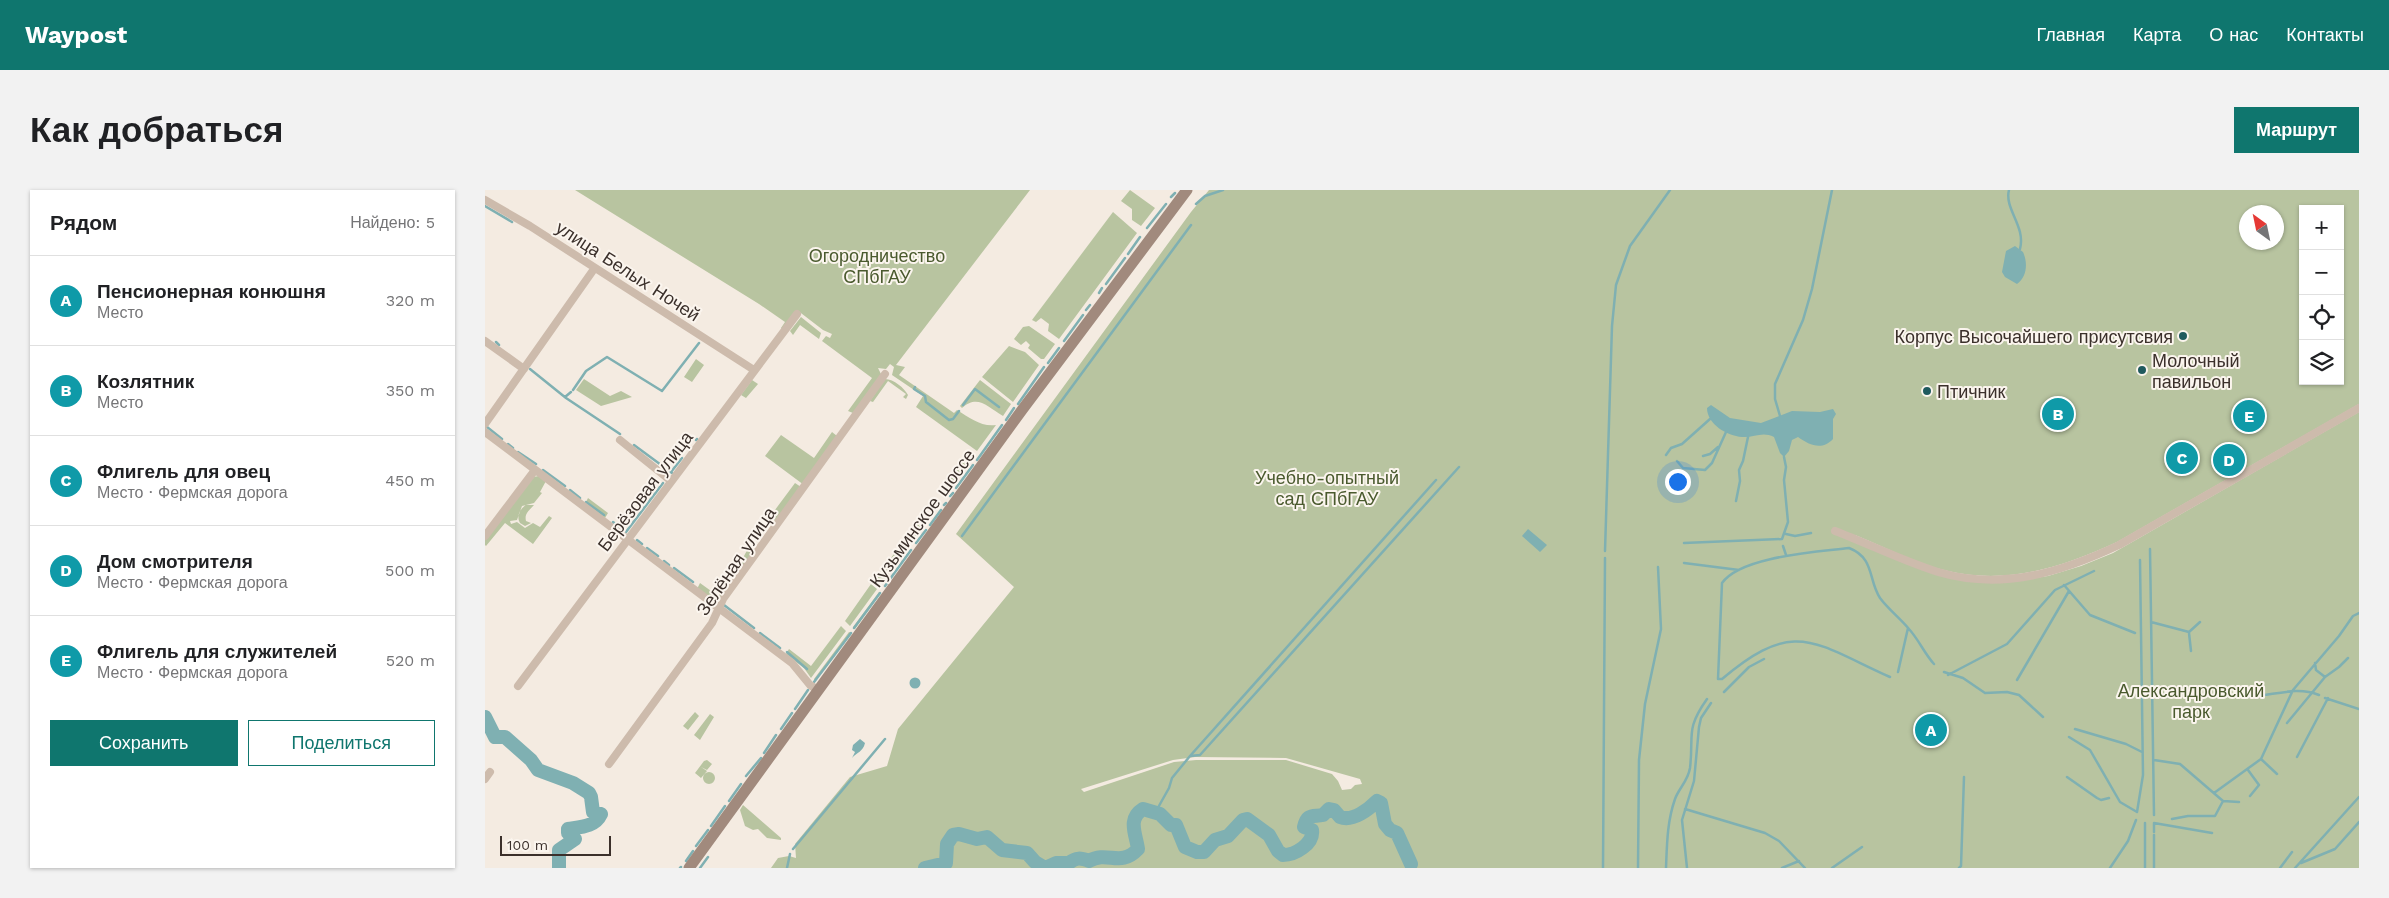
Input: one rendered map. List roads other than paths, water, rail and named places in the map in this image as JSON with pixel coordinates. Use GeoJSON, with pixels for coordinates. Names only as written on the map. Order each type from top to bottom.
{"type":"FeatureCollection","features":[{"type":"Feature","properties":{"kind":"main road","name":"Кузьминское шоссе"},"geometry":{"type":"LineString","coordinates":[[689,867],[1073,341],[1187,190]]}},
{"type":"Feature","properties":{"kind":"street","name":"улица Белых Ночей"},"geometry":{"type":"LineString","coordinates":[[485,200],[531,226],[594,269],[754,370]]}},
{"type":"Feature","properties":{"kind":"street"},"geometry":{"type":"LineString","coordinates":[[485,424],[594,269]]}},
{"type":"Feature","properties":{"kind":"street","name":"Берёзовая улица"},"geometry":{"type":"LineString","coordinates":[[518,686],[797,314]]}},
{"type":"Feature","properties":{"kind":"street"},"geometry":{"type":"LineString","coordinates":[[485,341],[524,369]]}},
{"type":"Feature","properties":{"kind":"street","name":"Зелёная улица"},"geometry":{"type":"LineString","coordinates":[[609,764],[712,623],[718,608],[885,374]]}},
{"type":"Feature","properties":{"kind":"street"},"geometry":{"type":"LineString","coordinates":[[1835,531],[1949,574],[2003,580],[2042,574],[2083,562],[2119,545],[2359,408]]}},
{"type":"Feature","properties":{"kind":"street"},"geometry":{"type":"LineString","coordinates":[[485,432],[792,663],[809,684],[818,690]]}},
{"type":"Feature","properties":{"kind":"street"},"geometry":{"type":"LineString","coordinates":[[620,440],[671,481]]}},
{"type":"Feature","properties":{"kind":"street"},"geometry":{"type":"LineString","coordinates":[[485,536],[535,470]]}},
{"type":"Feature","properties":{"kind":"water"},"geometry":{"type":"Polygon","coordinates":[[[2015,246],[2023,252],[2026,261],[2025,274],[2017,284],[2005,277],[2002,272],[2006,251],[2015,246]]]}},
{"type":"Feature","properties":{"kind":"water"},"geometry":{"type":"Polygon","coordinates":[[[1711,405],[1730,418],[1761,423],[1792,411],[1820,412],[1833,409],[1836,414],[1833,419],[1833,439],[1824,445],[1815,446],[1798,437],[1792,440],[1789,451],[1784,457],[1780,453],[1774,437],[1770,435],[1746,437],[1724,432],[1710,419],[1707,408],[1711,405]]]}},
{"type":"Feature","properties":{"kind":"water"},"geometry":{"type":"Polygon","coordinates":[[[1528,529],[1547,545],[1540,552],[1522,536],[1528,529]]]}},
{"type":"Feature","properties":{"kind":"water"},"geometry":{"type":"Polygon","coordinates":[[[915,677],[921,683],[915,689],[909,683],[915,677]]]}},
{"type":"Feature","properties":{"kind":"water"},"geometry":{"type":"Polygon","coordinates":[[[860,739],[865,743],[864,746],[852,758],[855,752],[852,750],[853,745],[860,739]]]}},
{"type":"Feature","properties":{"kind":"waterway"},"geometry":{"type":"LineString","coordinates":[[1196,204],[1205,196],[1223,190]]}},
{"type":"Feature","properties":{"kind":"waterway"},"geometry":{"type":"LineString","coordinates":[[1605,551],[1612,326],[1616,285],[1630,246],[1670,190]]}},
{"type":"Feature","properties":{"kind":"waterway"},"geometry":{"type":"LineString","coordinates":[[1780,416],[1775,399],[1775,384],[1803,320],[1812,289],[1832,190]]}},
{"type":"Feature","properties":{"kind":"waterway"},"geometry":{"type":"LineString","coordinates":[[2009,190],[2009,204],[2020,233],[2020,249]]}},
{"type":"Feature","properties":{"kind":"waterway"},"geometry":{"type":"LineString","coordinates":[[1171,197],[1175,193]]}},
{"type":"Feature","properties":{"kind":"waterway"},"geometry":{"type":"LineString","coordinates":[[1147,228],[1166,204]]}},
{"type":"Feature","properties":{"kind":"waterway"},"geometry":{"type":"LineString","coordinates":[[485,206],[512,222]]}},
{"type":"Feature","properties":{"kind":"waterway"},"geometry":{"type":"LineString","coordinates":[[962,536],[1191,225]]}},
{"type":"Feature","properties":{"kind":"waterway"},"geometry":{"type":"LineString","coordinates":[[1128,254],[1140,237]]}},
{"type":"Feature","properties":{"kind":"waterway"},"geometry":{"type":"LineString","coordinates":[[1106,284],[1125,258]]}},
{"type":"Feature","properties":{"kind":"waterway"},"geometry":{"type":"LineString","coordinates":[[1099,293],[1102,288]]}},
{"type":"Feature","properties":{"kind":"waterway"},"geometry":{"type":"LineString","coordinates":[[1086,310],[1090,305]]}},
{"type":"Feature","properties":{"kind":"waterway"},"geometry":{"type":"LineString","coordinates":[[1064,341],[1083,315]]}},
{"type":"Feature","properties":{"kind":"waterway"},"geometry":{"type":"LineString","coordinates":[[496,342],[499,345]]}},
{"type":"Feature","properties":{"kind":"waterway"},"geometry":{"type":"LineString","coordinates":[[573,390],[586,371],[607,357],[662,391],[699,343]]}},
{"type":"Feature","properties":{"kind":"waterway"},"geometry":{"type":"LineString","coordinates":[[1048,363],[1059,348]]}},
{"type":"Feature","properties":{"kind":"waterway"},"geometry":{"type":"LineString","coordinates":[[1018,404],[1044,367]]}},
{"type":"Feature","properties":{"kind":"waterway"},"geometry":{"type":"LineString","coordinates":[[530,369],[566,398],[620,434]]}},
{"type":"Feature","properties":{"kind":"waterway"},"geometry":{"type":"LineString","coordinates":[[915,387],[914,389],[925,396],[926,402],[949,420],[953,419],[959,411]]}},
{"type":"Feature","properties":{"kind":"waterway"},"geometry":{"type":"LineString","coordinates":[[963,405],[975,389],[999,407]]}},
{"type":"Feature","properties":{"kind":"waterway"},"geometry":{"type":"LineString","coordinates":[[565,397],[571,392]]}},
{"type":"Feature","properties":{"kind":"waterway"},"geometry":{"type":"LineString","coordinates":[[1006,420],[1014,408]]}},
{"type":"Feature","properties":{"kind":"waterway"},"geometry":{"type":"LineString","coordinates":[[1666,455],[1671,448],[1682,444],[1710,419]]}},
{"type":"Feature","properties":{"kind":"waterway"},"geometry":{"type":"LineString","coordinates":[[977,460],[1002,425]]}},
{"type":"Feature","properties":{"kind":"waterway"},"geometry":{"type":"LineString","coordinates":[[487,427],[502,439]]}},
{"type":"Feature","properties":{"kind":"waterway"},"geometry":{"type":"LineString","coordinates":[[1677,461],[1683,468],[1705,470],[1712,463],[1726,432]]}},
{"type":"Feature","properties":{"kind":"waterway"},"geometry":{"type":"LineString","coordinates":[[1736,501],[1740,481],[1739,470],[1748,437]]}},
{"type":"Feature","properties":{"kind":"waterway"},"geometry":{"type":"LineString","coordinates":[[508,444],[513,448]]}},
{"type":"Feature","properties":{"kind":"waterway"},"geometry":{"type":"LineString","coordinates":[[634,445],[672,473]]}},
{"type":"Feature","properties":{"kind":"waterway"},"geometry":{"type":"LineString","coordinates":[[1703,456],[1710,454],[1718,447]]}},
{"type":"Feature","properties":{"kind":"waterway"},"geometry":{"type":"LineString","coordinates":[[518,452],[536,464]]}},
{"type":"Feature","properties":{"kind":"waterway"},"geometry":{"type":"LineString","coordinates":[[1684,543],[1782,539],[1788,522],[1784,457]]}},
{"type":"Feature","properties":{"kind":"waterway"},"geometry":{"type":"LineString","coordinates":[[671,472],[682,458]]}},
{"type":"Feature","properties":{"kind":"waterway"},"geometry":{"type":"LineString","coordinates":[[956,488],[973,465]]}},
{"type":"Feature","properties":{"kind":"waterway"},"geometry":{"type":"LineString","coordinates":[[1190,756],[1200,755],[1459,467]]}},
{"type":"Feature","properties":{"kind":"waterway"},"geometry":{"type":"LineString","coordinates":[[543,470],[565,486]]}},
{"type":"Feature","properties":{"kind":"waterway"},"geometry":{"type":"LineString","coordinates":[[1155,813],[1169,788],[1172,778],[1190,756],[1436,480]]}},
{"type":"Feature","properties":{"kind":"waterway"},"geometry":{"type":"LineString","coordinates":[[626,532],[663,483]]}},
{"type":"Feature","properties":{"kind":"waterway"},"geometry":{"type":"LineString","coordinates":[[570,490],[580,498]]}},
{"type":"Feature","properties":{"kind":"waterway"},"geometry":{"type":"LineString","coordinates":[[950,496],[953,493]]}},
{"type":"Feature","properties":{"kind":"waterway"},"geometry":{"type":"LineString","coordinates":[[586,502],[604,515]]}},
{"type":"Feature","properties":{"kind":"waterway"},"geometry":{"type":"LineString","coordinates":[[930,525],[941,510]]}},
{"type":"Feature","properties":{"kind":"waterway"},"geometry":{"type":"LineString","coordinates":[[613,522],[625,531]]}},
{"type":"Feature","properties":{"kind":"waterway"},"geometry":{"type":"LineString","coordinates":[[916,543],[926,530]]}},
{"type":"Feature","properties":{"kind":"waterway"},"geometry":{"type":"LineString","coordinates":[[1786,534],[1795,536],[1811,533]]}},
{"type":"Feature","properties":{"kind":"waterway"},"geometry":{"type":"LineString","coordinates":[[637,540],[642,544]]}},
{"type":"Feature","properties":{"kind":"waterway"},"geometry":{"type":"LineString","coordinates":[[1783,546],[1786,555]]}},
{"type":"Feature","properties":{"kind":"waterway"},"geometry":{"type":"LineString","coordinates":[[647,548],[658,556]]}},
{"type":"Feature","properties":{"kind":"waterway"},"geometry":{"type":"LineString","coordinates":[[1890,677],[1823,646],[1805,642],[1787,642],[1768,648],[1747,660],[1722,679],[1718,679],[1722,583],[1732,574],[1762,561],[1849,548],[1857,552],[1867,563],[1880,598],[1913,633],[1934,664]]}},
{"type":"Feature","properties":{"kind":"waterway"},"geometry":{"type":"LineString","coordinates":[[2150,549],[2154,815]]}},
{"type":"Feature","properties":{"kind":"waterway"},"geometry":{"type":"LineString","coordinates":[[885,586],[911,550]]}},
{"type":"Feature","properties":{"kind":"waterway"},"geometry":{"type":"LineString","coordinates":[[1603,868],[1605,558]]}},
{"type":"Feature","properties":{"kind":"waterway"},"geometry":{"type":"LineString","coordinates":[[2069,737],[2090,750],[2120,802],[2137,812],[2143,775],[2140,560]]}},
{"type":"Feature","properties":{"kind":"waterway"},"geometry":{"type":"LineString","coordinates":[[664,561],[669,565]]}},
{"type":"Feature","properties":{"kind":"waterway"},"geometry":{"type":"LineString","coordinates":[[1684,563],[1739,570]]}},
{"type":"Feature","properties":{"kind":"waterway"},"geometry":{"type":"LineString","coordinates":[[1638,868],[1639,760],[1645,704],[1661,629],[1658,567]]}},
{"type":"Feature","properties":{"kind":"waterway"},"geometry":{"type":"LineString","coordinates":[[674,568],[693,582]]}},
{"type":"Feature","properties":{"kind":"waterway"},"geometry":{"type":"LineString","coordinates":[[1948,675],[2007,644],[2055,590],[2094,571]]}},
{"type":"Feature","properties":{"kind":"waterway"},"geometry":{"type":"LineString","coordinates":[[2064,585],[2090,615],[2135,633]]}},
{"type":"Feature","properties":{"kind":"waterway"},"geometry":{"type":"LineString","coordinates":[[2017,680],[2069,591]]}},
{"type":"Feature","properties":{"kind":"waterway"},"geometry":{"type":"LineString","coordinates":[[854,628],[880,593]]}},
{"type":"Feature","properties":{"kind":"waterway"},"geometry":{"type":"LineString","coordinates":[[724,605],[754,628]]}},
{"type":"Feature","properties":{"kind":"waterway"},"geometry":{"type":"LineString","coordinates":[[2214,793],[2261,759],[2293,690],[2339,636],[2353,616],[2359,613]]}},
{"type":"Feature","properties":{"kind":"waterway"},"geometry":{"type":"LineString","coordinates":[[2151,622],[2189,632],[2200,622]]}},
{"type":"Feature","properties":{"kind":"waterway"},"geometry":{"type":"LineString","coordinates":[[1898,672],[1908,628]]}},
{"type":"Feature","properties":{"kind":"waterway"},"geometry":{"type":"LineString","coordinates":[[760,633],[780,648]]}},
{"type":"Feature","properties":{"kind":"waterway"},"geometry":{"type":"LineString","coordinates":[[814,682],[851,633]]}},
{"type":"Feature","properties":{"kind":"waterway"},"geometry":{"type":"LineString","coordinates":[[2189,633],[2191,651]]}},
{"type":"Feature","properties":{"kind":"waterway"},"geometry":{"type":"LineString","coordinates":[[787,652],[807,669]]}},
{"type":"Feature","properties":{"kind":"waterway"},"geometry":{"type":"LineString","coordinates":[[2287,723],[2325,677],[2348,658]]}},
{"type":"Feature","properties":{"kind":"waterway"},"geometry":{"type":"LineString","coordinates":[[1724,692],[1749,667],[1764,659]]}},
{"type":"Feature","properties":{"kind":"waterway"},"geometry":{"type":"LineString","coordinates":[[2315,663],[2316,670],[2325,677]]}},
{"type":"Feature","properties":{"kind":"waterway"},"geometry":{"type":"LineString","coordinates":[[1944,672],[1963,678],[1985,693],[2007,692],[2019,695],[2043,717]]}},
{"type":"Feature","properties":{"kind":"waterway"},"geometry":{"type":"LineString","coordinates":[[795,709],[808,690]]}},
{"type":"Feature","properties":{"kind":"waterway"},"geometry":{"type":"LineString","coordinates":[[2237,696],[2247,697],[2299,691],[2319,695]]}},
{"type":"Feature","properties":{"kind":"waterway"},"geometry":{"type":"LineString","coordinates":[[2325,698],[2359,709]]}},
{"type":"Feature","properties":{"kind":"waterway"},"geometry":{"type":"LineString","coordinates":[[2297,757],[2328,698]]}},
{"type":"Feature","properties":{"kind":"waterway"},"geometry":{"type":"LineString","coordinates":[[1666,868],[1670,816],[1677,795],[1689,773],[1693,726],[1707,699]]}},
{"type":"Feature","properties":{"kind":"waterway"},"geometry":{"type":"LineString","coordinates":[[1687,868],[1682,820],[1694,781],[1701,718],[1711,703]]}},
{"type":"Feature","properties":{"kind":"waterway"},"geometry":{"type":"LineString","coordinates":[[781,729],[792,713]]}},
{"type":"Feature","properties":{"kind":"waterway"},"geometry":{"type":"LineString","coordinates":[[485,717],[495,737],[505,737],[531,760],[538,770],[573,783],[589,793],[593,812],[601,814],[591,824],[568,829],[568,833],[575,839],[559,850],[559,868]]}},
{"type":"Feature","properties":{"kind":"waterway"},"geometry":{"type":"LineString","coordinates":[[2075,729],[2126,744],[2142,752]]}},
{"type":"Feature","properties":{"kind":"waterway"},"geometry":{"type":"LineString","coordinates":[[764,753],[776,735]]}},
{"type":"Feature","properties":{"kind":"waterway"},"geometry":{"type":"LineString","coordinates":[[793,849],[885,739]]}},
{"type":"Feature","properties":{"kind":"waterway"},"geometry":{"type":"LineString","coordinates":[[746,776],[761,758]]}},
{"type":"Feature","properties":{"kind":"waterway"},"geometry":{"type":"LineString","coordinates":[[2261,759],[2277,774]]}},
{"type":"Feature","properties":{"kind":"waterway"},"geometry":{"type":"LineString","coordinates":[[2154,760],[2180,764],[2223,801],[2215,816],[2188,816],[2172,819]]}},
{"type":"Feature","properties":{"kind":"waterway"},"geometry":{"type":"LineString","coordinates":[[2248,770],[2259,785],[2250,796]]}},
{"type":"Feature","properties":{"kind":"waterway"},"geometry":{"type":"LineString","coordinates":[[1959,868],[1961,866],[1964,777]]}},
{"type":"Feature","properties":{"kind":"waterway"},"geometry":{"type":"LineString","coordinates":[[2067,777],[2097,798],[2101,800],[2109,798]]}},
{"type":"Feature","properties":{"kind":"waterway"},"geometry":{"type":"LineString","coordinates":[[729,801],[741,784]]}},
{"type":"Feature","properties":{"kind":"waterway"},"geometry":{"type":"LineString","coordinates":[[2295,868],[2359,797]]}},
{"type":"Feature","properties":{"kind":"waterway"},"geometry":{"type":"LineString","coordinates":[[925,868],[946,863],[947,844],[953,835],[959,834],[977,839],[987,837],[1002,850],[1027,853],[1035,862],[1045,868],[1056,863],[1069,863],[1079,859],[1089,861],[1102,857],[1125,857],[1132,855],[1138,849],[1134,822],[1135,817],[1143,809],[1160,814],[1171,825],[1176,825],[1185,847],[1197,852],[1204,852],[1215,840],[1228,836],[1243,820],[1247,819],[1269,835],[1278,851],[1283,855],[1298,851],[1310,840],[1312,830],[1304,827],[1309,818],[1323,815],[1329,809],[1334,810],[1340,817],[1350,818],[1365,811],[1377,801],[1381,803],[1385,824],[1390,830],[1397,833],[1411,864]]}},
{"type":"Feature","properties":{"kind":"waterway"},"geometry":{"type":"LineString","coordinates":[[2223,801],[2239,802]]}},
{"type":"Feature","properties":{"kind":"waterway"},"geometry":{"type":"LineString","coordinates":[[711,826],[725,806]]}},
{"type":"Feature","properties":{"kind":"waterway"},"geometry":{"type":"LineString","coordinates":[[1685,809],[1765,833],[1779,841],[1805,868]]}},
{"type":"Feature","properties":{"kind":"waterway"},"geometry":{"type":"LineString","coordinates":[[2110,868],[2128,841],[2136,820]]}},
{"type":"Feature","properties":{"kind":"waterway"},"geometry":{"type":"LineString","coordinates":[[2301,863],[2335,849],[2359,822]]}},
{"type":"Feature","properties":{"kind":"waterway"},"geometry":{"type":"LineString","coordinates":[[2145,823],[2145,868]]}},
{"type":"Feature","properties":{"kind":"waterway"},"geometry":{"type":"LineString","coordinates":[[2154,832],[2154,823],[2212,833]]}},
{"type":"Feature","properties":{"kind":"waterway"},"geometry":{"type":"LineString","coordinates":[[696,846],[708,830]]}},
{"type":"Feature","properties":{"kind":"waterway"},"geometry":{"type":"LineString","coordinates":[[2154,835],[2154,868]]}},
{"type":"Feature","properties":{"kind":"waterway"},"geometry":{"type":"LineString","coordinates":[[1832,868],[1862,847]]}},
{"type":"Feature","properties":{"kind":"waterway"},"geometry":{"type":"LineString","coordinates":[[686,861],[693,851]]}},
{"type":"Feature","properties":{"kind":"waterway"},"geometry":{"type":"LineString","coordinates":[[2280,868],[2292,852]]}},
{"type":"Feature","properties":{"kind":"waterway"},"geometry":{"type":"LineString","coordinates":[[787,868],[790,854]]}},
{"type":"Feature","properties":{"kind":"waterway"},"geometry":{"type":"LineString","coordinates":[[700,868],[708,857]]}},
{"type":"Feature","properties":{"kind":"waterway"},"geometry":{"type":"LineString","coordinates":[[1782,868],[1799,861]]}},
{"type":"Feature","properties":{"kind":"place","name":"Корпус Высочайшего присутсвия"},"geometry":{"type":"Point","coordinates":[2183,336]}},
{"type":"Feature","properties":{"kind":"place","name":"Молочный павильон"},"geometry":{"type":"Point","coordinates":[2142,370]}},
{"type":"Feature","properties":{"kind":"place","name":"Птичник"},"geometry":{"type":"Point","coordinates":[1927,391]}},
{"type":"Feature","properties":{"kind":"place","name":"Козлятник"},"geometry":{"type":"Point","coordinates":[2058,414]}},
{"type":"Feature","properties":{"kind":"place","name":"Флигель для служителей"},"geometry":{"type":"Point","coordinates":[2249,416]}},
{"type":"Feature","properties":{"kind":"place","name":"Флигель для овец"},"geometry":{"type":"Point","coordinates":[2182,458]}},
{"type":"Feature","properties":{"kind":"place","name":"Дом смотрителя"},"geometry":{"type":"Point","coordinates":[2229,460]}},
{"type":"Feature","properties":{"kind":"place","name":"Пенсионерная конюшня"},"geometry":{"type":"Point","coordinates":[1931,730]}},
{"type":"Feature","properties":{"kind":"park label","name":"Огородничество СПбГАУ"},"geometry":{"type":"Point","coordinates":[877,265]}},
{"type":"Feature","properties":{"kind":"park label","name":"Учебно-опытный сад СПбГАУ"},"geometry":{"type":"Point","coordinates":[1327,487]}},
{"type":"Feature","properties":{"kind":"park label","name":"Александровский парк"},"geometry":{"type":"Point","coordinates":[2191,700]}}]}
